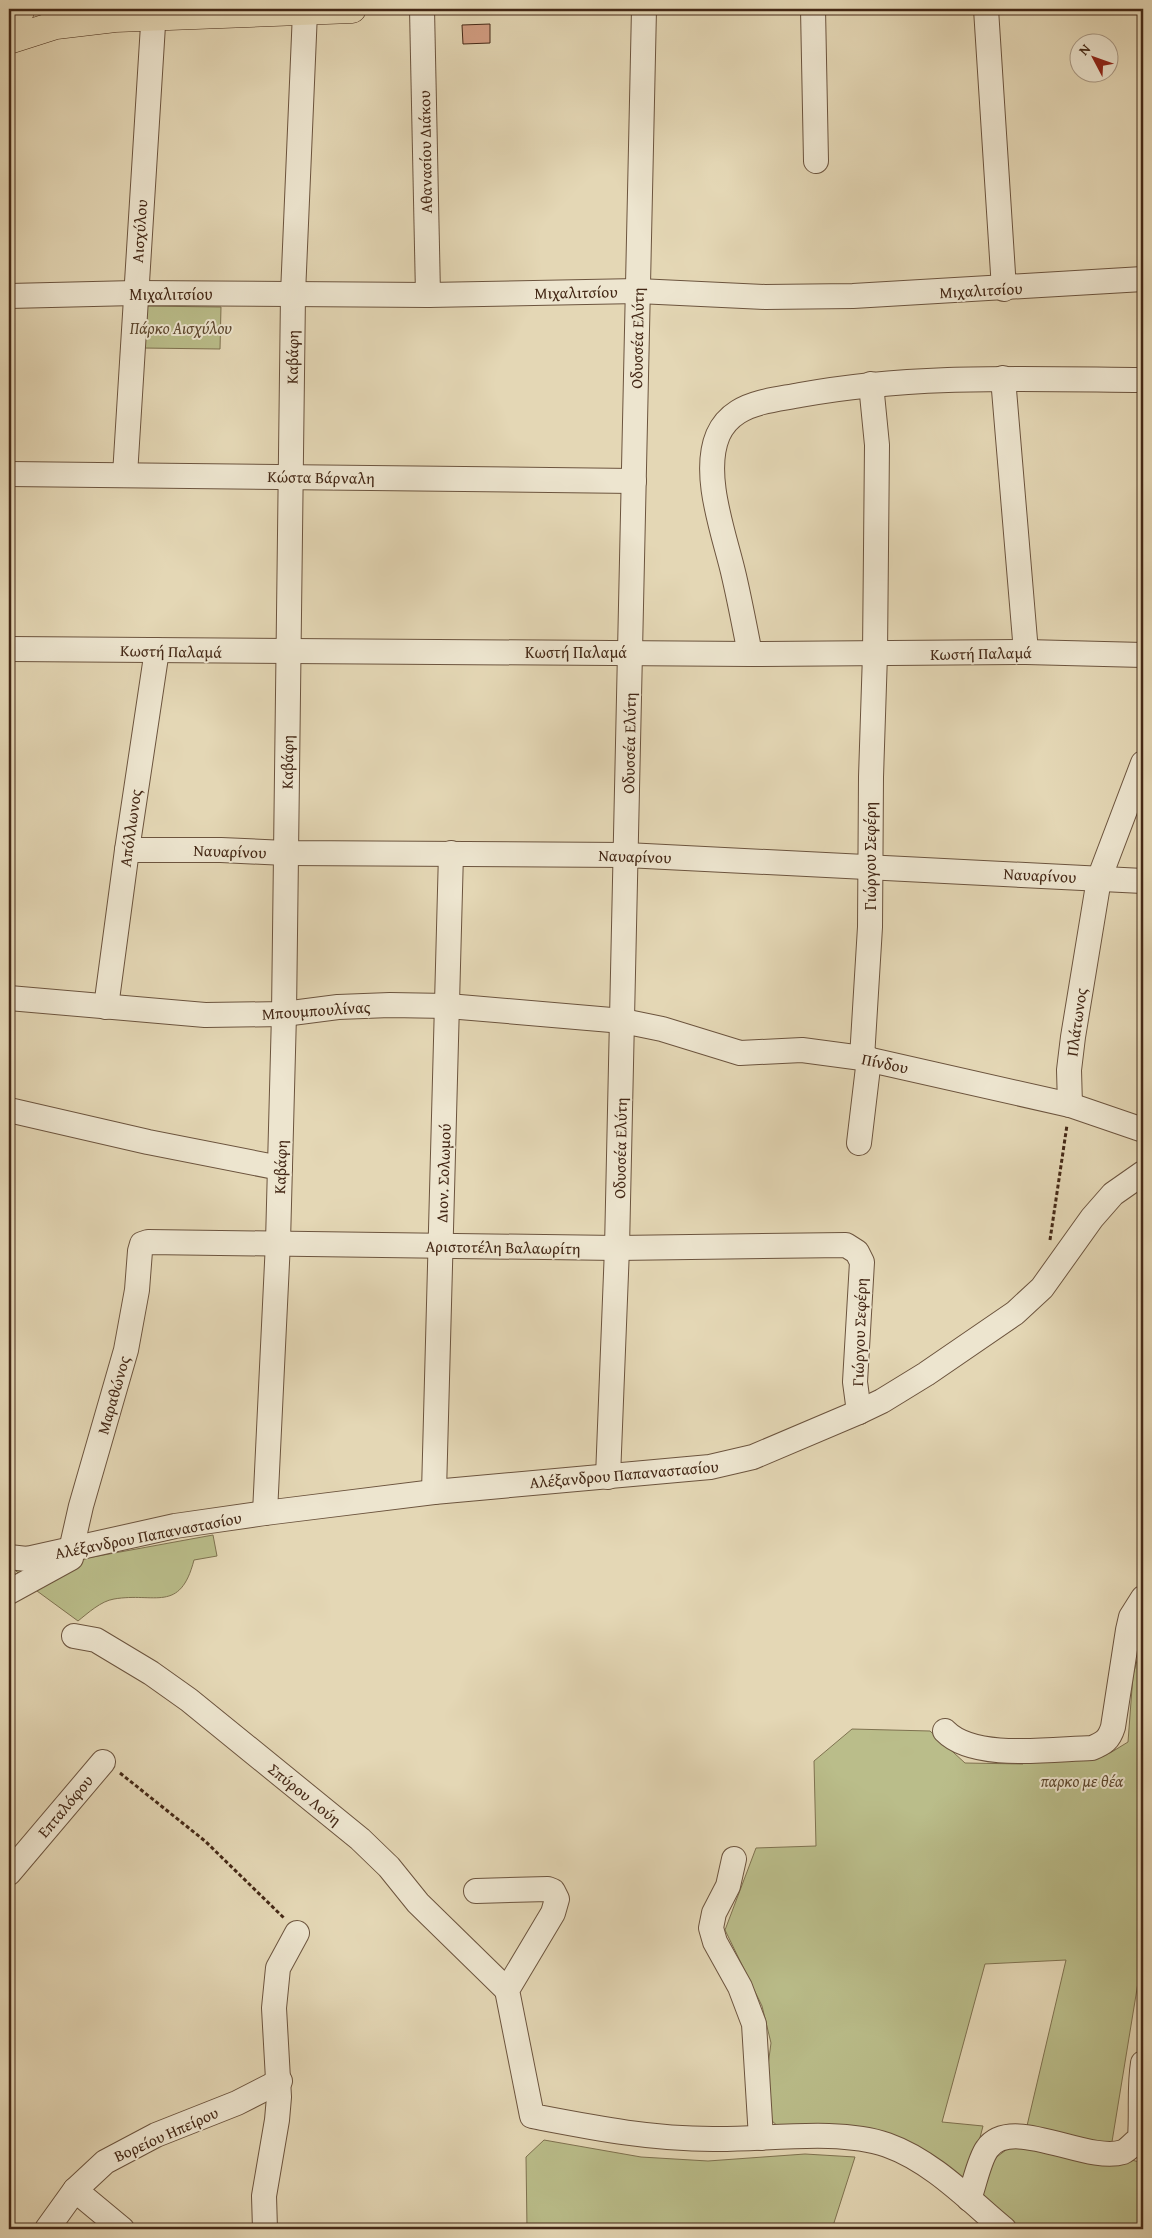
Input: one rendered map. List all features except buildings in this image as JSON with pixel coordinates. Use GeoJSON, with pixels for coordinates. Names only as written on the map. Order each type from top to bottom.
{"type":"FeatureCollection","features":[{"type":"Feature","properties":{"kind":"main road"},"geometry":{"type":"LineString","coordinates":[[9,34],[21,9]]}},
{"type":"Feature","properties":{"kind":"main road"},"geometry":{"type":"LineString","coordinates":[[72,9],[115,18]]}},
{"type":"Feature","properties":{"kind":"main road"},"geometry":{"type":"LineString","coordinates":[[9,40],[56,25],[154,13],[305,12],[352,9]]}},
{"type":"Feature","properties":{"kind":"street","name":"Αθανασίου Διάκου"},"geometry":{"type":"LineString","coordinates":[[422,9],[428,295]]}},
{"type":"Feature","properties":{"kind":"street","name":"Οδυσσέα Ελύτη"},"geometry":{"type":"LineString","coordinates":[[608,1477],[618,1248],[644,9]]}},
{"type":"Feature","properties":{"kind":"street"},"geometry":{"type":"LineString","coordinates":[[813,9],[816,161]]}},
{"type":"Feature","properties":{"kind":"street"},"geometry":{"type":"LineString","coordinates":[[986,9],[1004,289]]}},
{"type":"Feature","properties":{"kind":"street","name":"Καβάφη"},"geometry":{"type":"LineString","coordinates":[[266,1513],[280,1168],[284,1014],[293,294],[305,12]]}},
{"type":"Feature","properties":{"kind":"street","name":"Αισχύλου"},"geometry":{"type":"LineString","coordinates":[[125,475],[154,13]]}},
{"type":"Feature","properties":{"kind":"street","name":"Μιχαλιτσίου"},"geometry":{"type":"LineString","coordinates":[[9,296],[135,293],[428,295],[638,291],[775,297],[853,296],[1004,289],[1143,279]]}},
{"type":"Feature","properties":{"kind":"street"},"geometry":{"type":"LineString","coordinates":[[750,654],[716,501],[713,468],[718,435],[725,424],[737,413],[760,403],[871,384],[1003,378],[1143,380]]}},
{"type":"Feature","properties":{"kind":"street"},"geometry":{"type":"LineString","coordinates":[[1003,378],[1026,652]]}},
{"type":"Feature","properties":{"kind":"street","name":"Γιώργου Σεφέρη"},"geometry":{"type":"LineString","coordinates":[[859,1143],[866,1058],[875,654],[877,445],[871,384]]}},
{"type":"Feature","properties":{"kind":"street","name":"Κώστα Βάρναλη"},"geometry":{"type":"LineString","coordinates":[[9,474],[634,481]]}},
{"type":"Feature","properties":{"kind":"street","name":"Κωστή Παλαμά"},"geometry":{"type":"LineString","coordinates":[[9,649],[750,654],[1026,652],[1143,655]]}},
{"type":"Feature","properties":{"kind":"street","name":"Απόλλωνος"},"geometry":{"type":"LineString","coordinates":[[106,1007],[126,850],[158,650]]}},
{"type":"Feature","properties":{"kind":"street","name":"Πλάτωνος"},"geometry":{"type":"LineString","coordinates":[[1070,1105],[1069,1070],[1073,1037],[1099,879],[1143,763]]}},
{"type":"Feature","properties":{"kind":"street","name":"Ναυαρίνου"},"geometry":{"type":"LineString","coordinates":[[126,850],[221,850],[286,854],[626,855],[1143,881]]}},
{"type":"Feature","properties":{"kind":"street","name":"Διον. Σολωμού"},"geometry":{"type":"LineString","coordinates":[[434,1492],[451,853]]}},
{"type":"Feature","properties":{"kind":"street","name":"Μπουμπουλίνας"},"geometry":{"type":"LineString","coordinates":[[9,998],[205,1015],[284,1014],[338,1007],[390,1005],[448,1006],[623,1022]]}},
{"type":"Feature","properties":{"kind":"street","name":"Πίνδου"},"geometry":{"type":"LineString","coordinates":[[623,1022],[662,1029],[740,1053],[802,1050],[866,1058],[1070,1105],[1143,1130]]}},
{"type":"Feature","properties":{"kind":"street"},"geometry":{"type":"LineString","coordinates":[[9,1110],[148,1142],[280,1168]]}},
{"type":"Feature","properties":{"kind":"street","name":"Αλέξανδρου Παπαναστασίου"},"geometry":{"type":"LineString","coordinates":[[9,1558],[27,1559],[175,1526],[266,1513],[434,1492],[710,1467],[738,1462],[882,1401],[926,1374],[1014,1313],[1042,1288],[1092,1218],[1113,1194],[1143,1173]]}},
{"type":"Feature","properties":{"kind":"street","name":"Αριστοτέλη Βαλαωρίτη"},"geometry":{"type":"LineString","coordinates":[[148,1242],[278,1242],[618,1248],[846,1246],[857,1252]]}},
{"type":"Feature","properties":{"kind":"street","name":"Μαραθώνος"},"geometry":{"type":"LineString","coordinates":[[71,1550],[88,1480],[126,1350],[137,1290],[140,1250],[142,1244],[148,1242]]}},
{"type":"Feature","properties":{"kind":"street","name":"Γιώργου Σεφέρη"},"geometry":{"type":"LineString","coordinates":[[857,1252],[862,1262],[855,1382],[858,1412]]}},
{"type":"Feature","properties":{"kind":"street"},"geometry":{"type":"LineString","coordinates":[[9,1592],[94,1545]]}},
{"type":"Feature","properties":{"kind":"street"},"geometry":{"type":"LineString","coordinates":[[945,1731],[964,1744],[990,1750],[1092,1748],[1104,1743],[1109,1738],[1113,1727],[1128,1630],[1132,1617],[1143,1598]]}},
{"type":"Feature","properties":{"kind":"street","name":"Σπύρου Λούη"},"geometry":{"type":"LineString","coordinates":[[74,1636],[96,1640],[159,1678],[360,1838],[389,1867],[418,1903],[507,1990]]}},
{"type":"Feature","properties":{"kind":"street","name":"Επταλόφου"},"geometry":{"type":"LineString","coordinates":[[9,1873],[103,1762]]}},
{"type":"Feature","properties":{"kind":"street"},"geometry":{"type":"LineString","coordinates":[[734,1859],[732,1874],[714,1913],[711,1928],[715,1942],[740,1987],[754,2024],[761,2138]]}},
{"type":"Feature","properties":{"kind":"street"},"geometry":{"type":"LineString","coordinates":[[476,1891],[548,1889],[555,1894],[557,1899],[553,1913],[507,1990],[532,2116],[630,2135],[713,2139],[849,2138],[887,2145],[924,2164],[1004,2229]]}},
{"type":"Feature","properties":{"kind":"street"},"geometry":{"type":"LineString","coordinates":[[265,2229],[264,2196],[277,2120],[280,2081],[274,2008],[278,1968],[297,1933]]}},
{"type":"Feature","properties":{"kind":"street"},"geometry":{"type":"LineString","coordinates":[[969,2200],[987,2149],[1000,2137],[1020,2136],[1098,2153],[1123,2152],[1140,2138],[1142,2117],[1139,2089],[1143,2063]]}},
{"type":"Feature","properties":{"kind":"street","name":"Βορείου Ηπείρου"},"geometry":{"type":"LineString","coordinates":[[47,2229],[75,2190],[96,2168],[125,2150],[172,2128],[237,2103],[280,2081]]}},
{"type":"Feature","properties":{"kind":"street"},"geometry":{"type":"LineString","coordinates":[[75,2190],[122,2229]]}},
{"type":"Feature","properties":{"kind":"path"},"geometry":{"type":"LineString","coordinates":[[1048,1250],[1070,1105]]}},
{"type":"Feature","properties":{"kind":"path"},"geometry":{"type":"LineString","coordinates":[[103,1762],[157,1801],[205,1841],[269,1900],[297,1933]]}},
{"type":"Feature","properties":{"kind":"green space","name":"Πάρκο Αισχύλου"},"geometry":{"type":"Polygon","coordinates":[[[142,306],[221,307],[220,349],[142,348],[142,306]]]}},
{"type":"Feature","properties":{"kind":"green space"},"geometry":{"type":"Polygon","coordinates":[[[213,1535],[217,1556],[194,1560],[188,1577],[181,1588],[173,1594],[154,1598],[109,1600],[78,1621],[37,1591],[16,1571],[213,1535]]]}},
{"type":"Feature","properties":{"kind":"green space","name":"παρκο με θέα"},"geometry":{"type":"Polygon","coordinates":[[[1143,1639],[1143,1952],[1110,2154],[1026,2130],[1066,1960],[985,1964],[942,2122],[983,2126],[967,2188],[946,2171],[781,2129],[771,2120],[767,2073],[771,2043],[762,2006],[725,1930],[756,1848],[816,1846],[814,1761],[852,1729],[930,1731],[965,1763],[1023,1764],[1023,1756],[1110,1753],[1128,1742],[1133,1675],[1143,1639]]]}},
{"type":"Feature","properties":{"kind":"green space"},"geometry":{"type":"Polygon","coordinates":[[[544,2140],[641,2157],[708,2161],[805,2154],[855,2157],[832,2229],[527,2229],[526,2157],[544,2140]]]}},
{"type":"Feature","properties":{"kind":"green space"},"geometry":{"type":"Polygon","coordinates":[[[1014,2144],[1124,2158],[1143,2163],[1143,2229],[1013,2229],[977,2198],[994,2159],[1014,2144]]]}}]}
